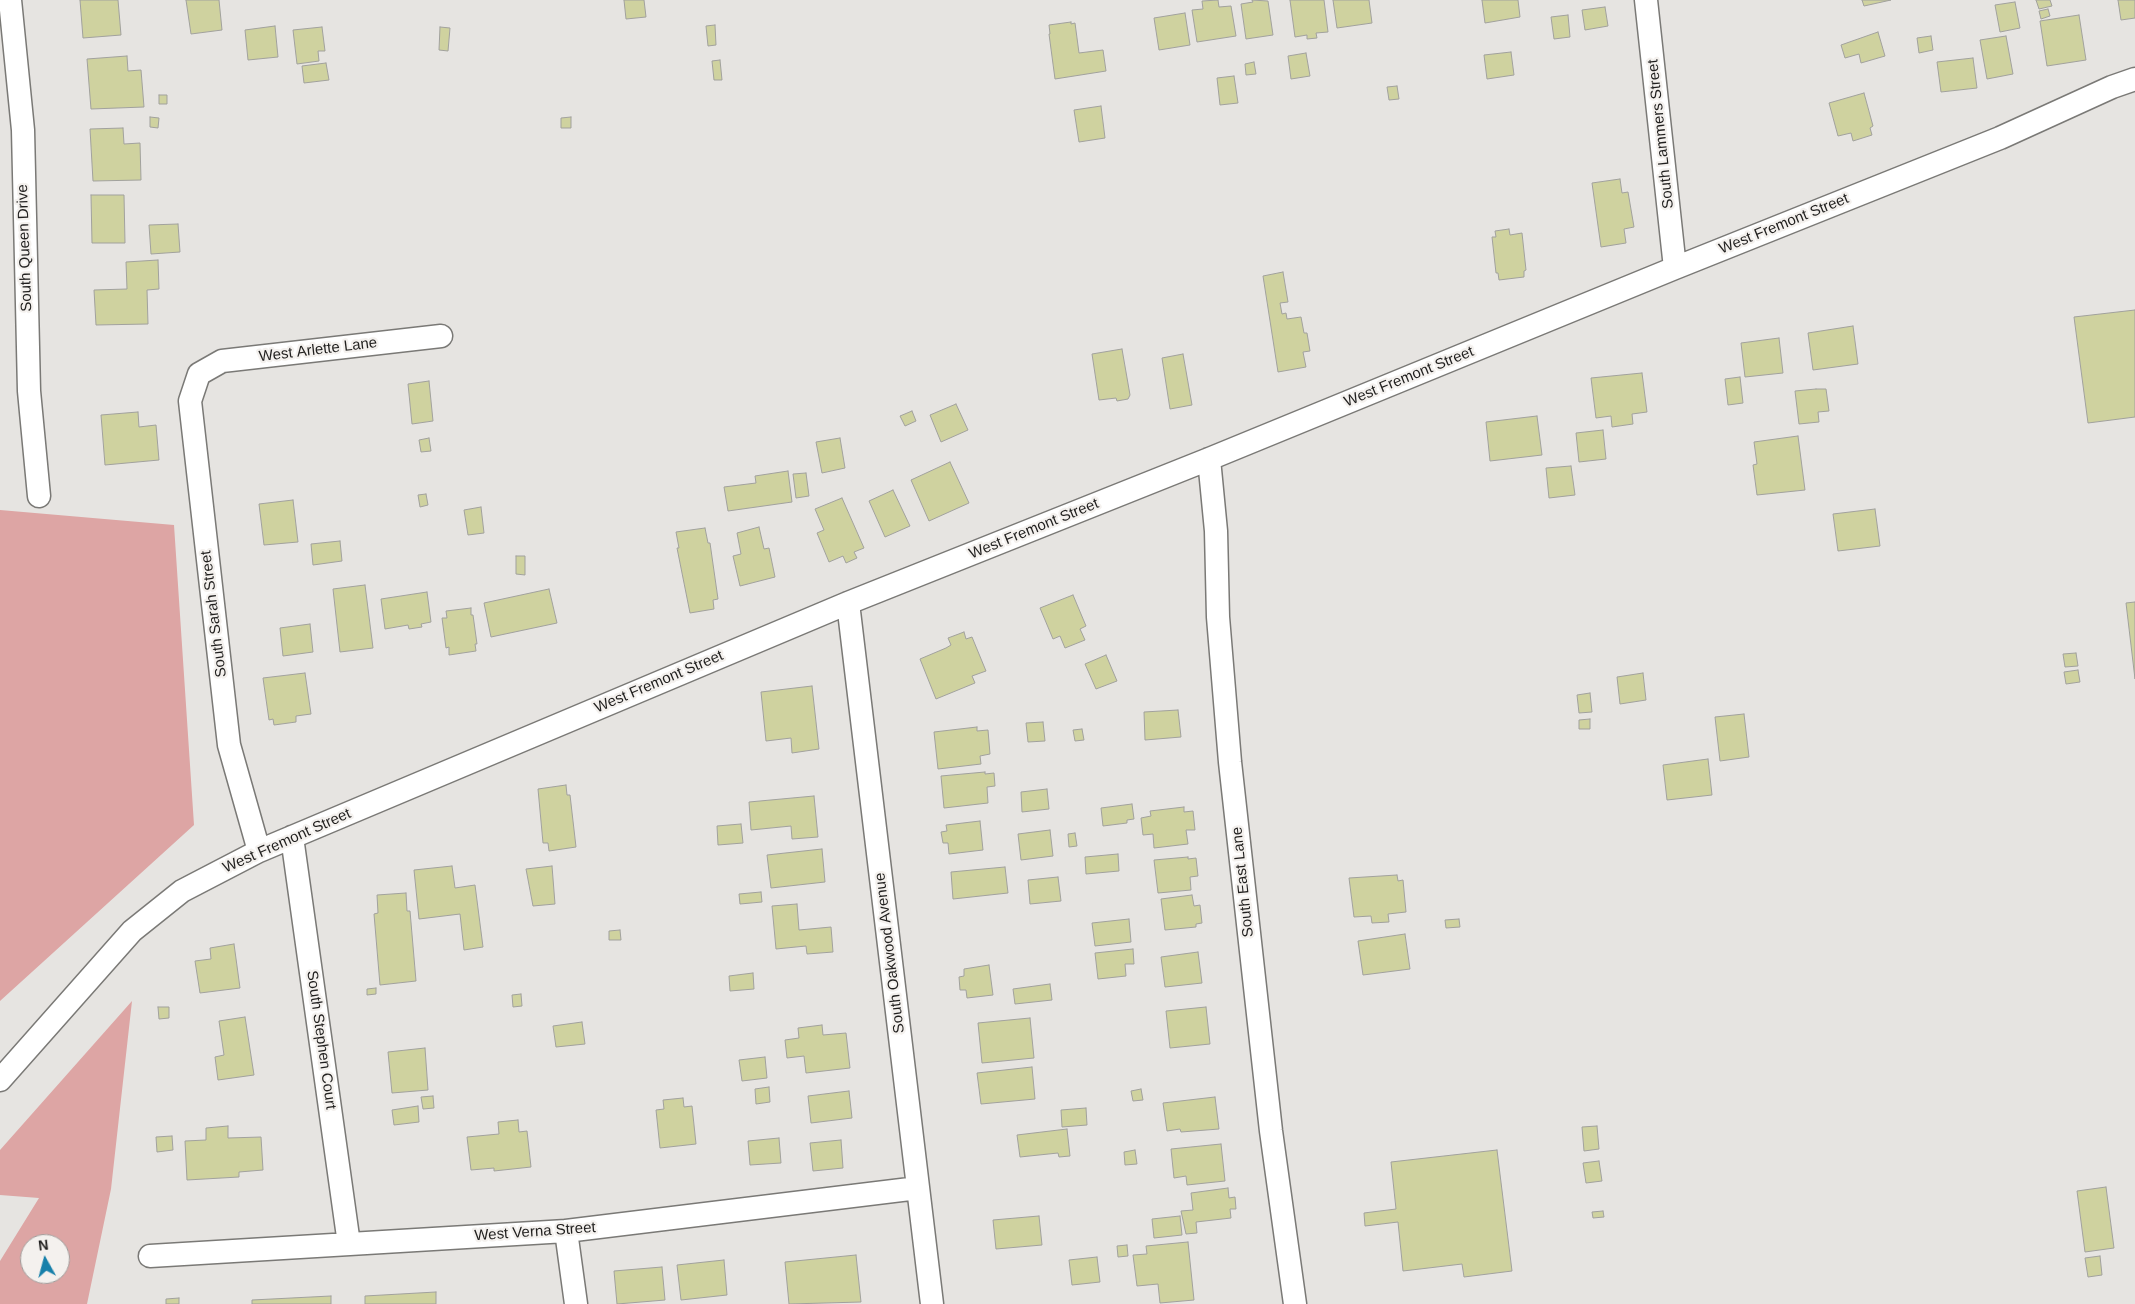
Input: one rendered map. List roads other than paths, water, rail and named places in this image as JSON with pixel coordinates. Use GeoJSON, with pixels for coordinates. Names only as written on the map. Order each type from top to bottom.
{"type":"FeatureCollection","features":[{"type":"Feature","properties":{"kind":"street","name":"South Queen Drive"},"geometry":{"type":"LineString","coordinates":[[10,0],[18,68],[22,130],[29,391],[39,496]]}},
{"type":"Feature","properties":{"kind":"street","name":"South Lammers Street"},"geometry":{"type":"LineString","coordinates":[[1646,0],[1675,268]]}},
{"type":"Feature","properties":{"kind":"street","name":"West Fremont Street"},"geometry":{"type":"LineString","coordinates":[[0,1080],[132,931],[182,891],[259,851],[848,603],[1209,459],[1675,268],[2000,138],[2112,87],[2135,80]]}},
{"type":"Feature","properties":{"kind":"street","name":"West Arlette Lane"},"geometry":{"type":"LineString","coordinates":[[199,374],[222,361],[441,336]]}},
{"type":"Feature","properties":{"kind":"street","name":"South Sarah Street"},"geometry":{"type":"LineString","coordinates":[[199,374],[190,401],[229,745],[259,851]]}},
{"type":"Feature","properties":{"kind":"street","name":"South East Lane"},"geometry":{"type":"LineString","coordinates":[[1209,459],[1216,532],[1218,617],[1230,762],[1271,1131],[1295,1304]]}},
{"type":"Feature","properties":{"kind":"street","name":"South Oakwood Avenue"},"geometry":{"type":"LineString","coordinates":[[848,603],[932,1304]]}},
{"type":"Feature","properties":{"kind":"street","name":"South Stephen Court"},"geometry":{"type":"LineString","coordinates":[[292,837],[349,1244]]}},
{"type":"Feature","properties":{"kind":"street","name":"West Verna Street"},"geometry":{"type":"LineString","coordinates":[[150,1256],[566,1231],[918,1188]]}},
{"type":"Feature","properties":{"kind":"street"},"geometry":{"type":"LineString","coordinates":[[566,1231],[576,1304]]}}]}
